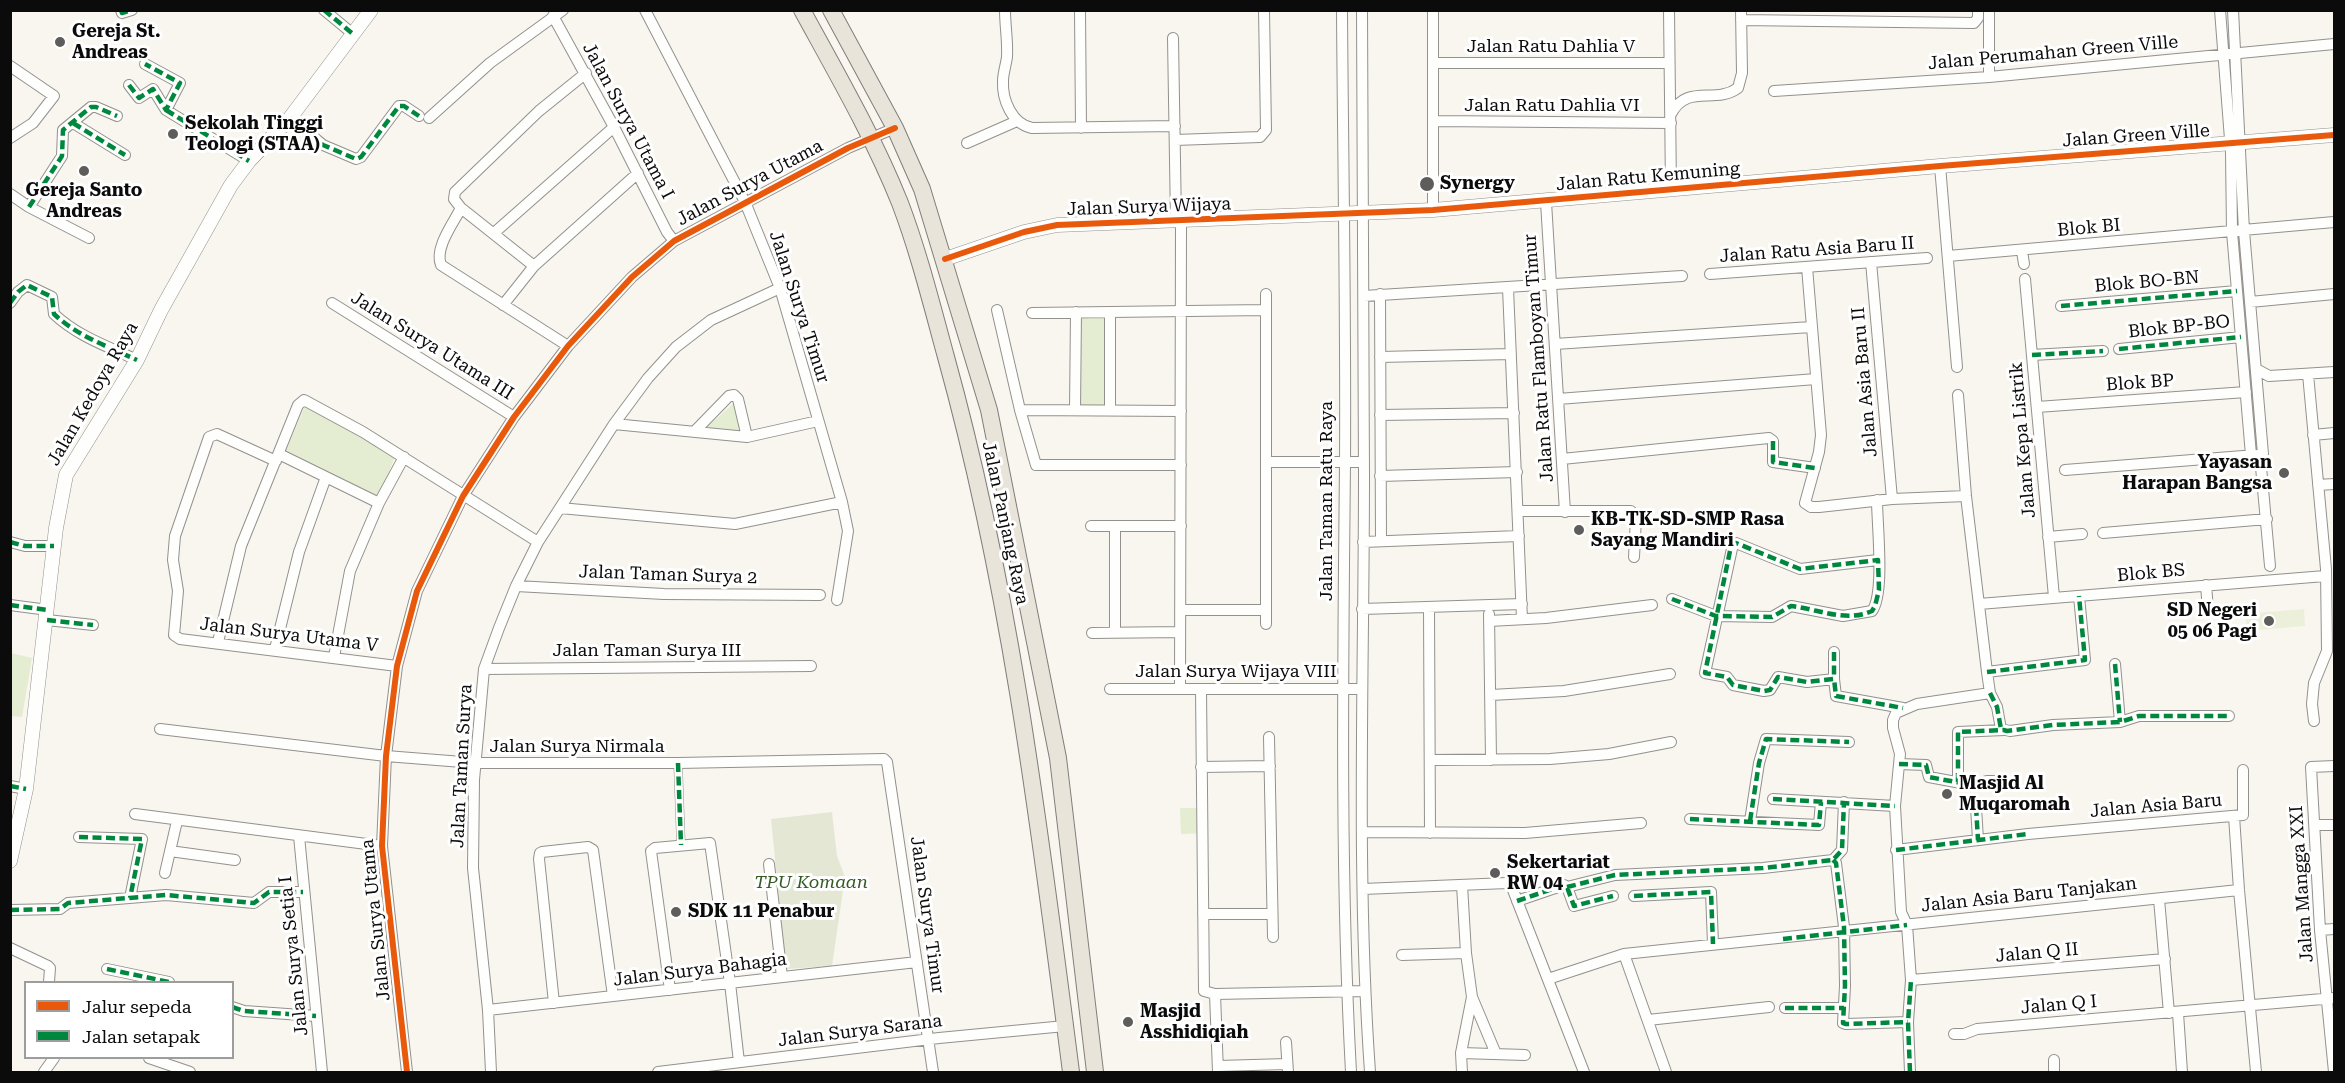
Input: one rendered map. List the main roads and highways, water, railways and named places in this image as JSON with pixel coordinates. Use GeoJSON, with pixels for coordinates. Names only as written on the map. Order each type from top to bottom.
{"type":"FeatureCollection","features":[{"type":"Feature","properties":{"kind":"main road","name":"Jalan Panjang Raya"},"geometry":{"type":"LineString","coordinates":[[802,10],[872,137],[901,206],[964,421],[980,488],[1033,777],[1071,1072]]}},
{"type":"Feature","properties":{"kind":"main road","name":"Jalan Panjang Raya"},"geometry":{"type":"LineString","coordinates":[[831,10],[895,128],[922,189],[989,410],[1058,758],[1095,1072]]}},
{"type":"Feature","properties":{"kind":"main road"},"geometry":{"type":"LineString","coordinates":[[1008,640],[1018,644],[1029,642],[1033,638]]}},
{"type":"Feature","properties":{"kind":"main road"},"geometry":{"type":"LineString","coordinates":[[1014,671],[1024,663],[1039,667]]}},
{"type":"Feature","properties":{"kind":"place","name":"Gereja St. Andreas"},"geometry":{"type":"Point","coordinates":[60,42]}},
{"type":"Feature","properties":{"kind":"place","name":"Sekolah Tinggi Teologi (STAA)"},"geometry":{"type":"Point","coordinates":[173,134]}},
{"type":"Feature","properties":{"kind":"place","name":"Gereja Santo Andreas"},"geometry":{"type":"Point","coordinates":[84,171]}},
{"type":"Feature","properties":{"kind":"place","name":"Synergy"},"geometry":{"type":"Point","coordinates":[1427,184]}},
{"type":"Feature","properties":{"kind":"place","name":"Yayasan Harapan Bangsa"},"geometry":{"type":"Point","coordinates":[2284,473]}},
{"type":"Feature","properties":{"kind":"place","name":"KB-TK-SD-SMP Rasa Sayang Mandiri"},"geometry":{"type":"Point","coordinates":[1579,530]}},
{"type":"Feature","properties":{"kind":"place","name":"SD Negeri 05 06 Pagi"},"geometry":{"type":"Point","coordinates":[2269,621]}},
{"type":"Feature","properties":{"kind":"place","name":"Masjid Al Muqaromah"},"geometry":{"type":"Point","coordinates":[1947,794]}},
{"type":"Feature","properties":{"kind":"place","name":"Sekertariat RW 04"},"geometry":{"type":"Point","coordinates":[1495,873]}},
{"type":"Feature","properties":{"kind":"place","name":"SDK 11 Penabur"},"geometry":{"type":"Point","coordinates":[676,912]}},
{"type":"Feature","properties":{"kind":"place","name":"Masjid Asshidiqiah"},"geometry":{"type":"Point","coordinates":[1128,1022]}},
{"type":"Feature","properties":{"kind":"park label","name":"TPU Komaan"},"geometry":{"type":"Point","coordinates":[811,883]}}]}
